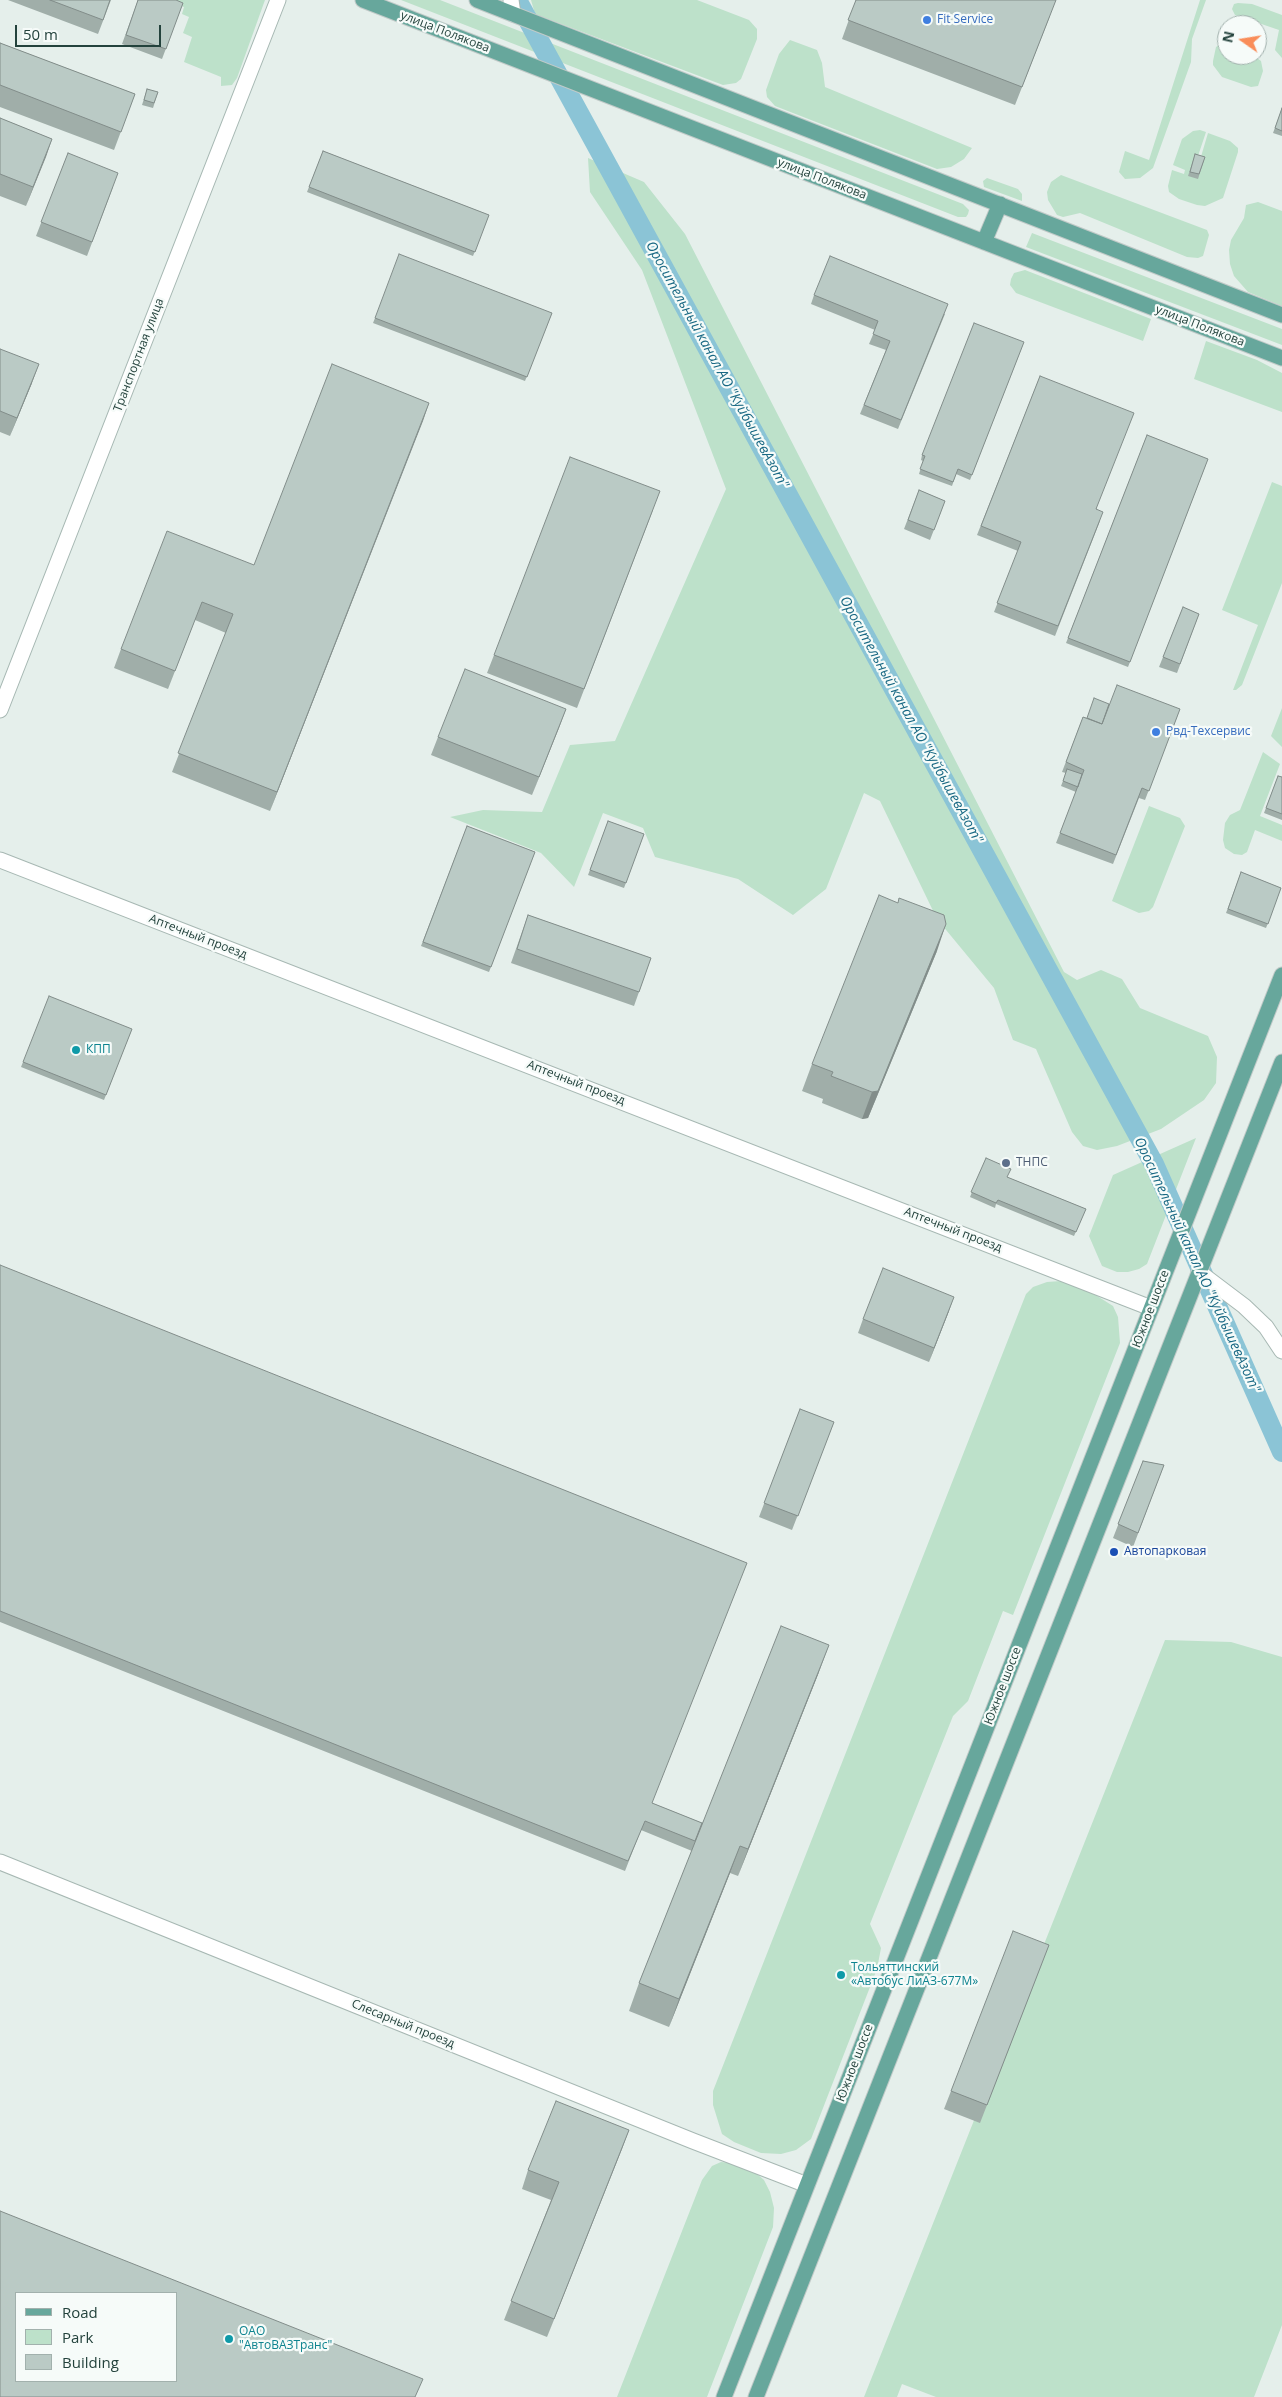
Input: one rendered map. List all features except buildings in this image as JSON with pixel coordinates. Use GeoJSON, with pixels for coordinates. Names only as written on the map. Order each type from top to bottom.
{"type":"FeatureCollection","features":[{"type":"Feature","properties":{"kind":"main road","name":"улица Полякова"},"geometry":{"type":"LineString","coordinates":[[363,0],[1282,358]]}},
{"type":"Feature","properties":{"kind":"main road"},"geometry":{"type":"LineString","coordinates":[[477,0],[512,7],[1000,204],[1282,315]]}},
{"type":"Feature","properties":{"kind":"main road"},"geometry":{"type":"LineString","coordinates":[[984,242],[1000,204]]}},
{"type":"Feature","properties":{"kind":"main road","name":"Южное шоссе"},"geometry":{"type":"LineString","coordinates":[[724,2397],[1282,975]]}},
{"type":"Feature","properties":{"kind":"main road"},"geometry":{"type":"LineString","coordinates":[[756,2397],[1282,1062]]}},
{"type":"Feature","properties":{"kind":"street","name":"Транспортная улица"},"geometry":{"type":"LineString","coordinates":[[0,710],[278,0]]}},
{"type":"Feature","properties":{"kind":"street","name":"Аптечный проезд"},"geometry":{"type":"LineString","coordinates":[[0,860],[1151,1308]]}},
{"type":"Feature","properties":{"kind":"street"},"geometry":{"type":"LineString","coordinates":[[1200,1272],[1244,1306],[1266,1327],[1282,1352]]}},
{"type":"Feature","properties":{"kind":"street","name":"Слесарный проезд"},"geometry":{"type":"LineString","coordinates":[[0,1862],[693,2141],[807,2185]]}},
{"type":"Feature","properties":{"kind":"green space"},"geometry":{"type":"Polygon","coordinates":[[[166,0],[265,0],[237,78],[232,85],[221,86],[221,77],[184,62],[192,37],[183,33],[189,17],[182,14],[184,7],[166,0]]]}},
{"type":"Feature","properties":{"kind":"green space"},"geometry":{"type":"Polygon","coordinates":[[[401,0],[440,0],[963,204],[969,210],[968,214],[966,217],[958,217],[401,0]]]}},
{"type":"Feature","properties":{"kind":"green space"},"geometry":{"type":"Polygon","coordinates":[[[531,0],[697,0],[749,20],[757,29],[757,39],[741,79],[736,83],[723,85],[535,14],[531,0]]]}},
{"type":"Feature","properties":{"kind":"green space"},"geometry":{"type":"Polygon","coordinates":[[[1200,0],[1206,0],[1192,39],[1191,62],[1153,168],[1140,178],[1125,179],[1119,172],[1125,151],[1149,160],[1200,0]]]}},
{"type":"Feature","properties":{"kind":"green space"},"geometry":{"type":"Polygon","coordinates":[[[1234,4],[1252,4],[1282,15],[1282,58],[1275,50],[1279,30],[1267,26],[1267,15],[1235,15],[1232,9],[1234,4]]]}},
{"type":"Feature","properties":{"kind":"green space"},"geometry":{"type":"Polygon","coordinates":[[[790,40],[817,50],[822,63],[825,87],[972,148],[964,159],[951,167],[937,169],[775,106],[767,97],[766,90],[779,54],[790,40]]]}},
{"type":"Feature","properties":{"kind":"green space"},"geometry":{"type":"Polygon","coordinates":[[[1216,47],[1217,65],[1262,65],[1263,71],[1258,86],[1251,87],[1222,77],[1213,65],[1216,47]]]}},
{"type":"Feature","properties":{"kind":"green space"},"geometry":{"type":"Polygon","coordinates":[[[1200,130],[1206,132],[1197,159],[1200,160],[1208,133],[1230,141],[1238,148],[1223,198],[1205,206],[1179,199],[1169,192],[1168,186],[1172,170],[1184,174],[1185,170],[1173,165],[1182,139],[1193,131],[1200,130]]]}},
{"type":"Feature","properties":{"kind":"green space"},"geometry":{"type":"Polygon","coordinates":[[[588,158],[644,182],[685,234],[1064,972],[1077,980],[1101,970],[1122,979],[1140,1008],[1208,1036],[1217,1057],[1216,1083],[1204,1100],[1161,1129],[1117,1146],[1097,1150],[1083,1146],[1072,1132],[1036,1049],[1013,1040],[994,988],[937,919],[880,801],[864,793],[826,889],[793,915],[738,879],[655,857],[643,828],[603,813],[574,887],[541,853],[450,817],[483,810],[542,812],[570,745],[615,741],[726,489],[642,270],[590,192],[588,158]]]}},
{"type":"Feature","properties":{"kind":"green space"},"geometry":{"type":"Polygon","coordinates":[[[1061,175],[1207,230],[1209,235],[1203,256],[1198,258],[1187,257],[1080,213],[1063,217],[1057,215],[1048,200],[1047,192],[1051,182],[1061,175]]]}},
{"type":"Feature","properties":{"kind":"green space"},"geometry":{"type":"Polygon","coordinates":[[[987,178],[1018,189],[1022,194],[1022,201],[984,187],[983,181],[987,178]]]}},
{"type":"Feature","properties":{"kind":"green space"},"geometry":{"type":"Polygon","coordinates":[[[1258,202],[1282,211],[1282,306],[1248,292],[1234,276],[1230,264],[1229,250],[1231,240],[1244,218],[1246,205],[1258,202]]]}},
{"type":"Feature","properties":{"kind":"green space"},"geometry":{"type":"Polygon","coordinates":[[[1032,233],[1282,329],[1282,345],[1026,247],[1032,233]]]}},
{"type":"Feature","properties":{"kind":"green space"},"geometry":{"type":"Polygon","coordinates":[[[1025,270],[1151,319],[1143,341],[1016,293],[1010,285],[1011,279],[1014,273],[1025,270]]]}},
{"type":"Feature","properties":{"kind":"green space"},"geometry":{"type":"Polygon","coordinates":[[[1206,341],[1257,360],[1282,373],[1282,412],[1194,379],[1206,341]]]}},
{"type":"Feature","properties":{"kind":"green space"},"geometry":{"type":"Polygon","coordinates":[[[1272,482],[1282,486],[1282,583],[1242,685],[1233,690],[1258,625],[1222,610],[1272,482]]]}},
{"type":"Feature","properties":{"kind":"green space"},"geometry":{"type":"Polygon","coordinates":[[[1282,708],[1282,747],[1271,736],[1282,708]]]}},
{"type":"Feature","properties":{"kind":"green space"},"geometry":{"type":"Polygon","coordinates":[[[1263,752],[1280,764],[1260,816],[1282,825],[1282,841],[1255,830],[1247,852],[1242,855],[1234,854],[1225,848],[1223,840],[1225,823],[1230,815],[1240,810],[1263,752]]]}},
{"type":"Feature","properties":{"kind":"green space"},"geometry":{"type":"Polygon","coordinates":[[[1149,806],[1180,818],[1185,826],[1153,907],[1149,911],[1139,913],[1112,901],[1149,806]]]}},
{"type":"Feature","properties":{"kind":"green space"},"geometry":{"type":"Polygon","coordinates":[[[1196,1138],[1147,1264],[1139,1269],[1128,1272],[1117,1272],[1102,1266],[1089,1236],[1113,1175],[1196,1138]]]}},
{"type":"Feature","properties":{"kind":"green space"},"geometry":{"type":"Polygon","coordinates":[[[1061,1281],[1094,1294],[1113,1306],[1118,1317],[1120,1343],[1013,1615],[1003,1611],[968,1701],[953,1716],[870,1924],[881,1948],[877,1969],[811,2139],[796,2150],[781,2154],[761,2153],[734,2142],[722,2134],[713,2105],[713,2091],[1026,1294],[1033,1287],[1047,1282],[1061,1281]]]}},
{"type":"Feature","properties":{"kind":"green space"},"geometry":{"type":"Polygon","coordinates":[[[1165,1640],[1231,1642],[1282,1657],[1282,2325],[1254,2397],[936,2397],[902,2384],[897,2397],[864,2397],[1165,1640]]]}},
{"type":"Feature","properties":{"kind":"green space"},"geometry":{"type":"Polygon","coordinates":[[[721,2162],[730,2163],[756,2173],[764,2180],[770,2192],[774,2208],[773,2227],[707,2397],[617,2397],[702,2180],[712,2166],[721,2162]]]}},
{"type":"Feature","properties":{"kind":"waterway","name":"Оросительный канал АО \"КуйбышевАзот\""},"geometry":{"type":"LineString","coordinates":[[517,0],[1154,1164],[1282,1452]]}},
{"type":"Feature","properties":{"kind":"place","name":"Fit Service"},"geometry":{"type":"Point","coordinates":[927,20]}},
{"type":"Feature","properties":{"kind":"place","name":"Рвд-Техсервис"},"geometry":{"type":"Point","coordinates":[1156,732]}},
{"type":"Feature","properties":{"kind":"place","name":"КПП"},"geometry":{"type":"Point","coordinates":[76,1050]}},
{"type":"Feature","properties":{"kind":"place","name":"ТНПС"},"geometry":{"type":"Point","coordinates":[1006,1163]}},
{"type":"Feature","properties":{"kind":"place","name":"Автопарковая"},"geometry":{"type":"Point","coordinates":[1114,1552]}},
{"type":"Feature","properties":{"kind":"place","name":"Тольяттинский «Автобус ЛиАЗ-677М»"},"geometry":{"type":"Point","coordinates":[841,1975]}},
{"type":"Feature","properties":{"kind":"place","name":"ОАО \"АвтоВАЗТранс\""},"geometry":{"type":"Point","coordinates":[229,2339]}}]}
